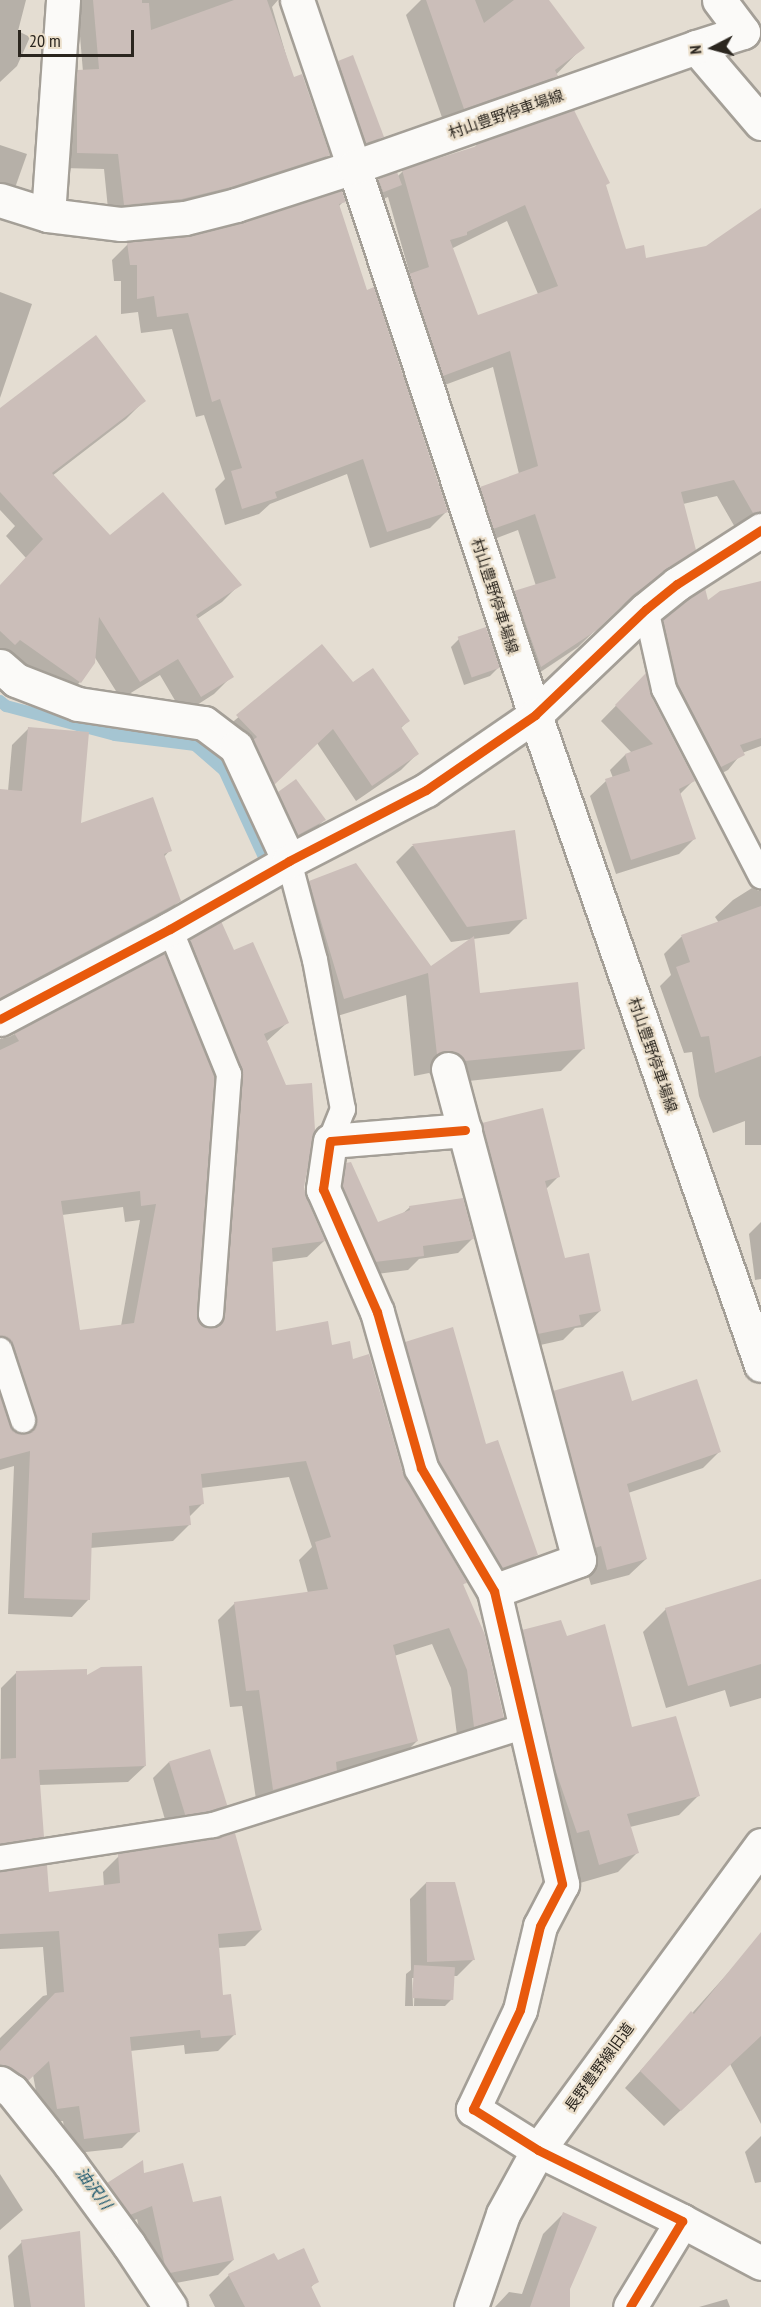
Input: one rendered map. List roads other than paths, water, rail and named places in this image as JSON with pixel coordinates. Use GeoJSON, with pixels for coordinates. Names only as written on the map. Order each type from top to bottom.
{"type":"FeatureCollection","features":[{"type":"Feature","properties":{"kind":"street"},"geometry":{"type":"LineString","coordinates":[[48,215],[63,0]]}},
{"type":"Feature","properties":{"kind":"street"},"geometry":{"type":"LineString","coordinates":[[0,200],[48,215],[121,224],[185,218],[236,206],[354,167],[297,0]]}},
{"type":"Feature","properties":{"kind":"street"},"geometry":{"type":"LineString","coordinates":[[719,0],[752,29]]}},
{"type":"Feature","properties":{"kind":"street","name":"村山豊野停車場線"},"geometry":{"type":"LineString","coordinates":[[752,29],[354,167],[535,715],[761,1365]]}},
{"type":"Feature","properties":{"kind":"street"},"geometry":{"type":"LineString","coordinates":[[696,47],[761,123]]}},
{"type":"Feature","properties":{"kind":"street"},"geometry":{"type":"LineString","coordinates":[[0,1020],[170,929],[290,861],[426,790],[535,715],[646,609],[677,584],[761,530]]}},
{"type":"Feature","properties":{"kind":"street"},"geometry":{"type":"LineString","coordinates":[[0,666],[16,680],[78,704],[204,723],[236,747],[290,861]]}},
{"type":"Feature","properties":{"kind":"street"},"geometry":{"type":"LineString","coordinates":[[448,1069],[579,1560],[494,1591]]}},
{"type":"Feature","properties":{"kind":"street"},"geometry":{"type":"LineString","coordinates":[[465,1130],[330,1141],[323,1189],[377,1312],[421,1468],[494,1591],[562,1884],[540,1926],[520,2010],[473,2109],[538,2150],[761,2263]]}},
{"type":"Feature","properties":{"kind":"street","name":"長野豊野線旧道"},"geometry":{"type":"LineString","coordinates":[[471,2307],[503,2214],[538,2150],[761,1845]]}},
{"type":"Feature","properties":{"kind":"street"},"geometry":{"type":"LineString","coordinates":[[0,2083],[12,2091],[70,2164],[129,2245],[170,2307]]}},
{"type":"Feature","properties":{"kind":"street"},"geometry":{"type":"LineString","coordinates":[[630,2307],[682,2221]]}},
{"type":"Feature","properties":{"kind":"lane"},"geometry":{"type":"LineString","coordinates":[[646,609],[664,689],[761,876]]}},
{"type":"Feature","properties":{"kind":"lane"},"geometry":{"type":"LineString","coordinates":[[290,861],[315,960],[343,1109],[330,1141]]}},
{"type":"Feature","properties":{"kind":"lane"},"geometry":{"type":"LineString","coordinates":[[170,929],[229,1074],[211,1314]]}},
{"type":"Feature","properties":{"kind":"lane"},"geometry":{"type":"LineString","coordinates":[[0,1350],[23,1420]]}},
{"type":"Feature","properties":{"kind":"lane"},"geometry":{"type":"LineString","coordinates":[[0,1858],[213,1825],[526,1726]]}},
{"type":"Feature","properties":{"kind":"waterway"},"geometry":{"type":"LineString","coordinates":[[0,701],[6,706],[115,735],[195,745],[224,770],[264,857]]}},
{"type":"Feature","properties":{"kind":"water label","name":"油沢川"},"geometry":{"type":"Point","coordinates":[94,2188]}}]}
